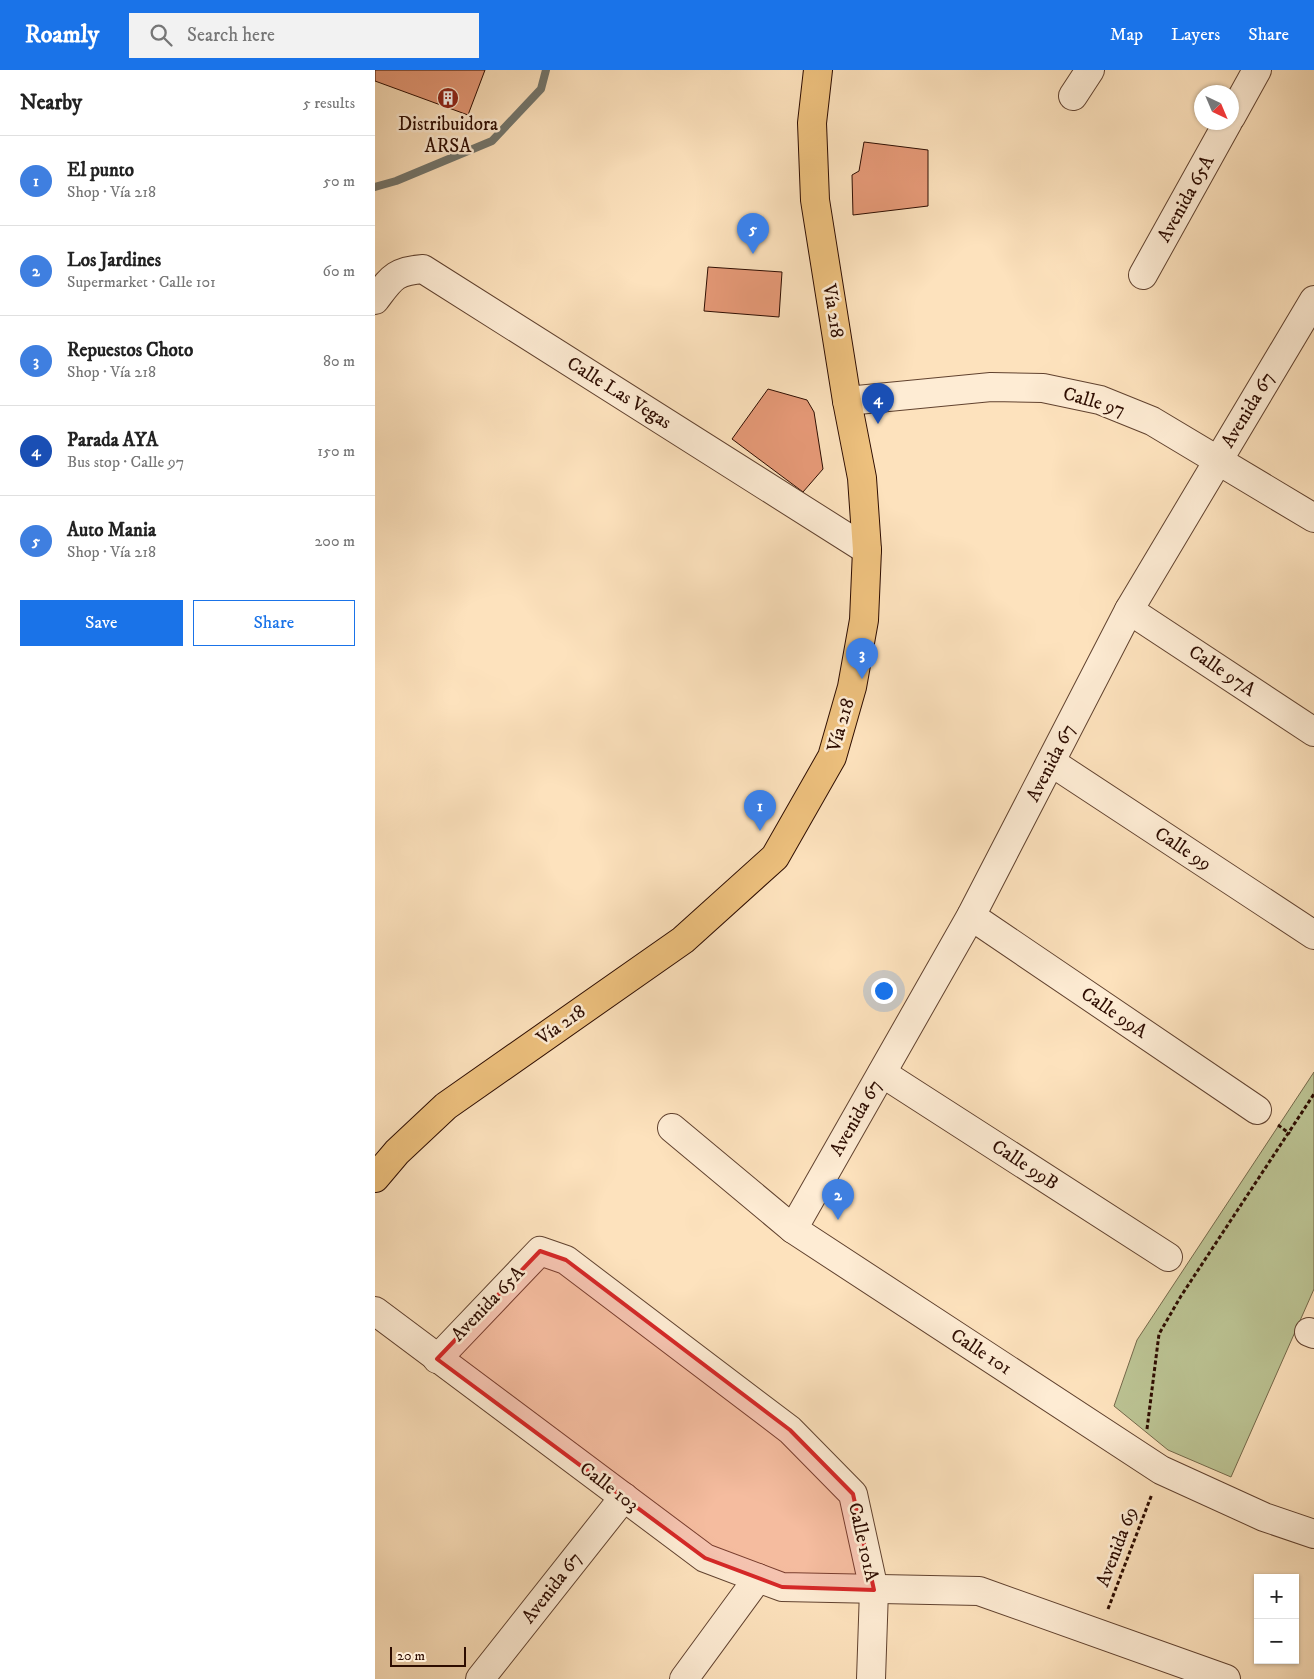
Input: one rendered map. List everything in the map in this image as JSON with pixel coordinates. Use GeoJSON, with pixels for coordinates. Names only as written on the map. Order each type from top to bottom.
{"type":"FeatureCollection","features":[{"type":"Feature","properties":{"kind":"main road","name":"Vía 218"},"geometry":{"type":"LineString","coordinates":[[375,1178],[397,1152],[446,1106],[683,940],[775,857],[832,757],[852,688],[864,620],[867,550],[862,478],[847,401],[815,200],[812,123],[817,70]]}},
{"type":"Feature","properties":{"kind":"street"},"geometry":{"type":"LineString","coordinates":[[1073,96],[1090,70]]}},
{"type":"Feature","properties":{"kind":"street"},"geometry":{"type":"LineString","coordinates":[[1239,103],[1257,70]]}},
{"type":"Feature","properties":{"kind":"street","name":"Avenida 65A"},"geometry":{"type":"LineString","coordinates":[[1143,275],[1224,130]]}},
{"type":"Feature","properties":{"kind":"street","name":"Calle Las Vegas"},"geometry":{"type":"LineString","coordinates":[[375,300],[394,275],[408,270],[423,270],[867,550]]}},
{"type":"Feature","properties":{"kind":"street","name":"Avenida 67"},"geometry":{"type":"LineString","coordinates":[[793,1229],[971,916],[1129,610],[1314,300]]}},
{"type":"Feature","properties":{"kind":"street","name":"Calle 97"},"geometry":{"type":"LineString","coordinates":[[847,401],[991,387],[1043,388],[1100,400],[1152,421],[1314,518]]}},
{"type":"Feature","properties":{"kind":"street","name":"Calle 97A"},"geometry":{"type":"LineString","coordinates":[[1129,610],[1314,732]]}},
{"type":"Feature","properties":{"kind":"street","name":"Calle 99"},"geometry":{"type":"LineString","coordinates":[[1051,762],[1314,935]]}},
{"type":"Feature","properties":{"kind":"street","name":"Calle 99A"},"geometry":{"type":"LineString","coordinates":[[971,916],[1257,1110]]}},
{"type":"Feature","properties":{"kind":"street","name":"Calle 99B"},"geometry":{"type":"LineString","coordinates":[[882,1073],[1168,1257]]}},
{"type":"Feature","properties":{"kind":"street","name":"Calle 101"},"geometry":{"type":"LineString","coordinates":[[672,1128],[793,1229],[1153,1464],[1264,1517],[1314,1534]]}},
{"type":"Feature","properties":{"kind":"street","name":"Avenida 65A"},"geometry":{"type":"LineString","coordinates":[[437,1359],[540,1251]]}},
{"type":"Feature","properties":{"kind":"street","name":"Calle 101A"},"geometry":{"type":"LineString","coordinates":[[540,1251],[566,1260],[790,1430],[853,1494],[873,1590],[979,1591],[1099,1633],[1214,1677]]}},
{"type":"Feature","properties":{"kind":"street","name":"Calle 103"},"geometry":{"type":"LineString","coordinates":[[375,1311],[705,1558],[782,1587],[873,1590]]}},
{"type":"Feature","properties":{"kind":"street","name":"Avenida 67"},"geometry":{"type":"LineString","coordinates":[[480,1679],[624,1497]]}},
{"type":"Feature","properties":{"kind":"street"},"geometry":{"type":"LineString","coordinates":[[685,1679],[758,1578]]}},
{"type":"Feature","properties":{"kind":"street"},"geometry":{"type":"LineString","coordinates":[[871,1679],[873,1590]]}},
{"type":"Feature","properties":{"kind":"path","name":"Avenida 69"},"geometry":{"type":"LineString","coordinates":[[1099,1633],[1153,1464],[1151,1386],[1159,1334],[1181,1296],[1314,1094]]}},
{"type":"Feature","properties":{"kind":"highlighted area"},"geometry":{"type":"Polygon","coordinates":[[[540,1251],[566,1260],[790,1430],[853,1494],[874,1590],[782,1587],[705,1558],[437,1359],[540,1251]]]}},
{"type":"Feature","properties":{"kind":"green space"},"geometry":{"type":"Polygon","coordinates":[[[1314,1072],[1314,1289],[1231,1477],[1168,1450],[1114,1406],[1137,1340],[1314,1072]]]}},
{"type":"Feature","properties":{"kind":"building","name":"Distribuidora ARSA"},"geometry":{"type":"Polygon","coordinates":[[[375,70],[485,70],[468,115],[375,81],[375,70]]]}},
{"type":"Feature","properties":{"kind":"building"},"geometry":{"type":"Polygon","coordinates":[[[864,142],[928,150],[928,206],[853,215],[852,175],[859,171],[864,142]]]}},
{"type":"Feature","properties":{"kind":"building"},"geometry":{"type":"Polygon","coordinates":[[[708,267],[782,272],[779,317],[704,311],[708,267]]]}},
{"type":"Feature","properties":{"kind":"building"},"geometry":{"type":"Polygon","coordinates":[[[768,389],[807,400],[814,412],[823,469],[803,492],[732,439],[768,389]]]}},
{"type":"Feature","properties":{"kind":"waterway"},"geometry":{"type":"LineString","coordinates":[[375,187],[396,181],[492,141],[541,89],[546,70]]}},
{"type":"Feature","properties":{"kind":"place","name":"Distribuidora ARSA"},"geometry":{"type":"Point","coordinates":[448,98]}},
{"type":"Feature","properties":{"kind":"place","name":"Auto Mania"},"geometry":{"type":"Point","coordinates":[753,254]}},
{"type":"Feature","properties":{"kind":"place","name":"Parada AYA"},"geometry":{"type":"Point","coordinates":[878,424]}},
{"type":"Feature","properties":{"kind":"place","name":"Repuestos Choto"},"geometry":{"type":"Point","coordinates":[862,679]}},
{"type":"Feature","properties":{"kind":"place","name":"El punto"},"geometry":{"type":"Point","coordinates":[760,831]}},
{"type":"Feature","properties":{"kind":"place","name":"Los Jardines"},"geometry":{"type":"Point","coordinates":[838,1220]}}]}
